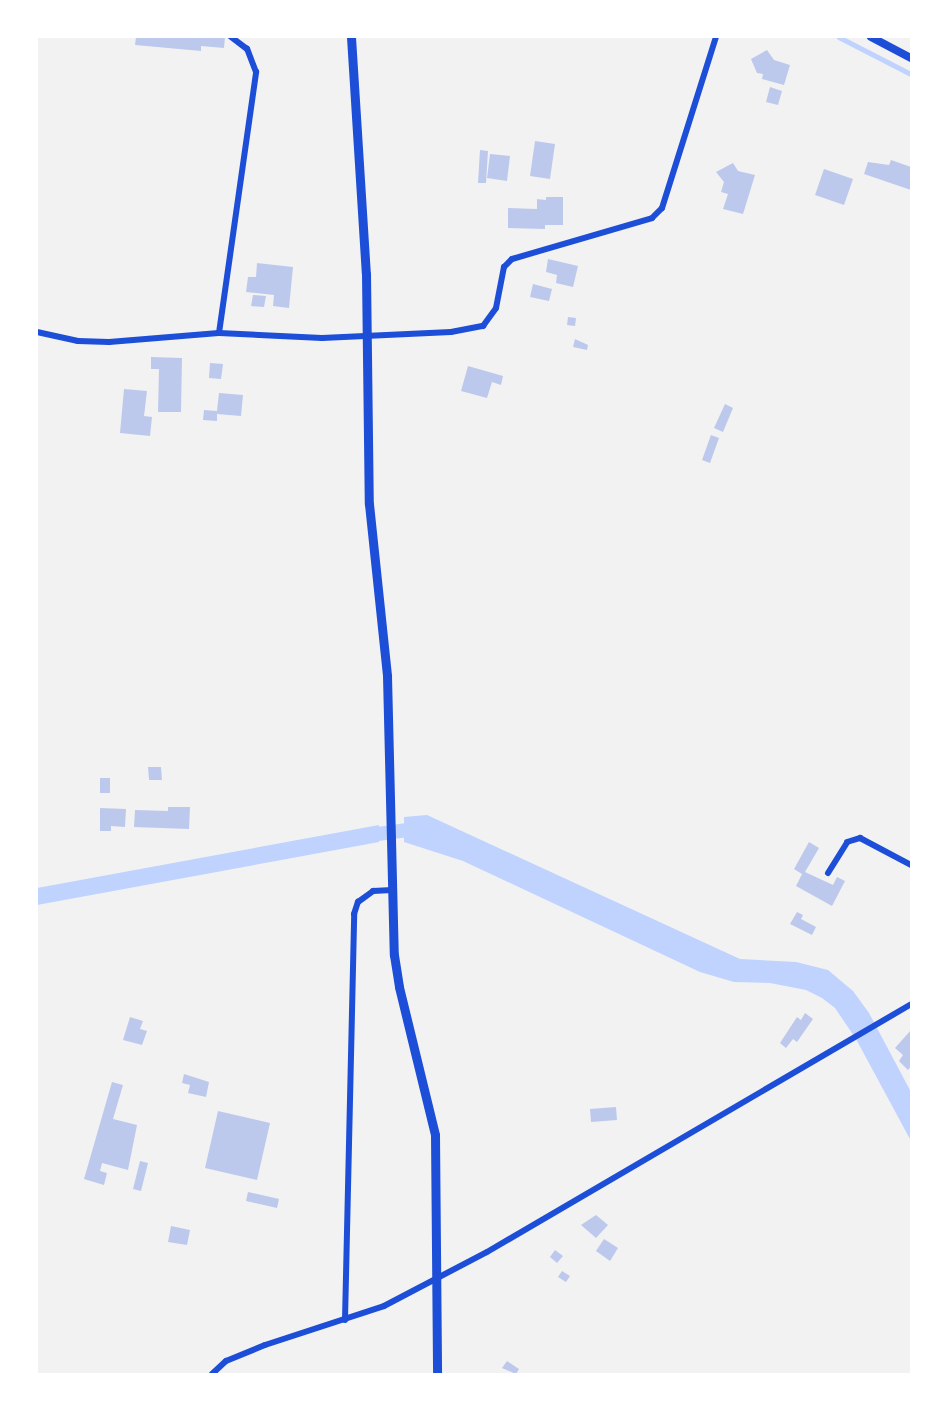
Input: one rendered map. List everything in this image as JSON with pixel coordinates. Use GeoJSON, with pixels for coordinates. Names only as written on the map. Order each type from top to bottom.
{"type":"FeatureCollection","features":[{"type":"Feature","properties":{"kind":"main road"},"geometry":{"type":"LineString","coordinates":[[351,37],[368,336],[369,504],[387,676],[394,955],[399,988],[435,1135],[438,1235],[437,1374]]}},
{"type":"Feature","properties":{"kind":"street"},"geometry":{"type":"LineString","coordinates":[[219,333],[256,72],[247,49],[231,37]]}},
{"type":"Feature","properties":{"kind":"street"},"geometry":{"type":"LineString","coordinates":[[37,332],[78,341],[109,342],[219,333],[322,338],[451,332],[483,326],[496,307],[504,267],[512,258],[652,218],[662,208],[716,37]]}},
{"type":"Feature","properties":{"kind":"street"},"geometry":{"type":"LineString","coordinates":[[872,37],[911,58]]}},
{"type":"Feature","properties":{"kind":"street"},"geometry":{"type":"LineString","coordinates":[[828,873],[847,842],[860,838],[911,865]]}},
{"type":"Feature","properties":{"kind":"street"},"geometry":{"type":"LineString","coordinates":[[345,1320],[353,921],[358,902],[365,896],[373,891],[392,890]]}},
{"type":"Feature","properties":{"kind":"street"},"geometry":{"type":"LineString","coordinates":[[212,1374],[226,1361],[246,1353],[384,1306],[487,1252],[911,1004]]}},
{"type":"Feature","properties":{"kind":"water"},"geometry":{"type":"Polygon","coordinates":[[[427,815],[740,959],[796,962],[828,970],[853,991],[869,1013],[911,1092],[911,1141],[856,1039],[835,1008],[822,998],[806,990],[770,983],[734,982],[700,972],[463,861],[404,842],[404,817],[427,815]]]}},
{"type":"Feature","properties":{"kind":"water"},"geometry":{"type":"Polygon","coordinates":[[[379,825],[379,842],[37,905],[37,888],[379,825]]]}},
{"type":"Feature","properties":{"kind":"building"},"geometry":{"type":"Polygon","coordinates":[[[136,37],[225,37],[224,48],[201,46],[201,51],[135,45],[136,37]]]}},
{"type":"Feature","properties":{"kind":"building"},"geometry":{"type":"Polygon","coordinates":[[[767,50],[774,60],[790,65],[784,85],[762,79],[763,74],[757,73],[751,59],[767,50]]]}},
{"type":"Feature","properties":{"kind":"building"},"geometry":{"type":"Polygon","coordinates":[[[770,87],[782,91],[778,105],[766,102],[770,87]]]}},
{"type":"Feature","properties":{"kind":"building"},"geometry":{"type":"Polygon","coordinates":[[[535,141],[555,144],[550,179],[530,176],[535,141]]]}},
{"type":"Feature","properties":{"kind":"building"},"geometry":{"type":"Polygon","coordinates":[[[480,150],[488,151],[486,183],[478,183],[480,150]]]}},
{"type":"Feature","properties":{"kind":"building"},"geometry":{"type":"Polygon","coordinates":[[[490,154],[510,156],[507,181],[487,178],[490,154]]]}},
{"type":"Feature","properties":{"kind":"building"},"geometry":{"type":"Polygon","coordinates":[[[891,160],[911,167],[911,190],[864,174],[868,162],[889,165],[891,160]]]}},
{"type":"Feature","properties":{"kind":"building"},"geometry":{"type":"Polygon","coordinates":[[[733,163],[738,171],[755,175],[743,214],[723,209],[728,194],[721,192],[724,182],[716,172],[733,163]]]}},
{"type":"Feature","properties":{"kind":"building"},"geometry":{"type":"Polygon","coordinates":[[[824,169],[853,179],[844,205],[815,195],[824,169]]]}},
{"type":"Feature","properties":{"kind":"building"},"geometry":{"type":"Polygon","coordinates":[[[546,197],[563,197],[563,225],[545,225],[545,229],[508,228],[508,208],[537,209],[537,199],[546,200],[546,197]]]}},
{"type":"Feature","properties":{"kind":"building"},"geometry":{"type":"Polygon","coordinates":[[[548,259],[578,266],[573,287],[556,283],[557,275],[546,272],[548,259]]]}},
{"type":"Feature","properties":{"kind":"building"},"geometry":{"type":"Polygon","coordinates":[[[257,263],[293,267],[289,308],[273,306],[274,295],[246,292],[248,277],[256,277],[257,263]]]}},
{"type":"Feature","properties":{"kind":"building"},"geometry":{"type":"Polygon","coordinates":[[[533,284],[552,289],[549,301],[530,297],[533,284]]]}},
{"type":"Feature","properties":{"kind":"building"},"geometry":{"type":"Polygon","coordinates":[[[253,295],[266,296],[264,307],[251,306],[253,295]]]}},
{"type":"Feature","properties":{"kind":"building"},"geometry":{"type":"Polygon","coordinates":[[[568,317],[576,318],[575,326],[567,325],[568,317]]]}},
{"type":"Feature","properties":{"kind":"building"},"geometry":{"type":"Polygon","coordinates":[[[575,339],[588,345],[587,350],[573,347],[575,339]]]}},
{"type":"Feature","properties":{"kind":"building"},"geometry":{"type":"Polygon","coordinates":[[[151,357],[182,358],[181,412],[158,412],[159,369],[151,369],[151,357]]]}},
{"type":"Feature","properties":{"kind":"building"},"geometry":{"type":"Polygon","coordinates":[[[210,363],[223,364],[221,379],[209,378],[210,363]]]}},
{"type":"Feature","properties":{"kind":"building"},"geometry":{"type":"Polygon","coordinates":[[[468,366],[503,376],[501,385],[492,382],[487,398],[461,391],[468,366]]]}},
{"type":"Feature","properties":{"kind":"building"},"geometry":{"type":"Polygon","coordinates":[[[124,389],[147,391],[144,416],[152,417],[150,436],[120,433],[124,389]]]}},
{"type":"Feature","properties":{"kind":"building"},"geometry":{"type":"Polygon","coordinates":[[[219,393],[243,395],[241,416],[217,414],[217,421],[203,420],[204,410],[217,411],[219,393]]]}},
{"type":"Feature","properties":{"kind":"building"},"geometry":{"type":"Polygon","coordinates":[[[725,404],[733,408],[723,432],[714,428],[725,404]]]}},
{"type":"Feature","properties":{"kind":"building"},"geometry":{"type":"Polygon","coordinates":[[[711,435],[719,438],[710,463],[702,460],[711,435]]]}},
{"type":"Feature","properties":{"kind":"building"},"geometry":{"type":"Polygon","coordinates":[[[148,767],[161,767],[162,780],[149,780],[148,767]]]}},
{"type":"Feature","properties":{"kind":"building"},"geometry":{"type":"Polygon","coordinates":[[[100,778],[110,778],[110,793],[100,793],[100,778]]]}},
{"type":"Feature","properties":{"kind":"building"},"geometry":{"type":"Polygon","coordinates":[[[168,807],[190,807],[189,829],[134,827],[135,810],[168,811],[168,807]]]}},
{"type":"Feature","properties":{"kind":"building"},"geometry":{"type":"Polygon","coordinates":[[[100,808],[126,809],[125,827],[111,826],[111,831],[100,831],[100,808]]]}},
{"type":"Feature","properties":{"kind":"building"},"geometry":{"type":"Polygon","coordinates":[[[809,842],[819,848],[805,872],[833,885],[837,877],[845,881],[832,906],[796,886],[802,874],[794,869],[809,842]]]}},
{"type":"Feature","properties":{"kind":"building"},"geometry":{"type":"Polygon","coordinates":[[[797,912],[803,915],[801,919],[816,927],[812,935],[790,924],[797,912]]]}},
{"type":"Feature","properties":{"kind":"building"},"geometry":{"type":"Polygon","coordinates":[[[805,1013],[813,1019],[797,1042],[793,1039],[786,1048],[780,1043],[797,1017],[801,1020],[805,1013]]]}},
{"type":"Feature","properties":{"kind":"building"},"geometry":{"type":"Polygon","coordinates":[[[130,1017],[143,1021],[140,1029],[147,1031],[142,1045],[123,1040],[130,1017]]]}},
{"type":"Feature","properties":{"kind":"building"},"geometry":{"type":"Polygon","coordinates":[[[911,1030],[911,1066],[908,1070],[899,1061],[903,1055],[895,1048],[911,1030]]]}},
{"type":"Feature","properties":{"kind":"building"},"geometry":{"type":"Polygon","coordinates":[[[184,1074],[209,1082],[206,1097],[188,1093],[190,1085],[182,1083],[184,1074]]]}},
{"type":"Feature","properties":{"kind":"building"},"geometry":{"type":"Polygon","coordinates":[[[112,1082],[123,1085],[113,1119],[137,1125],[128,1170],[102,1163],[100,1171],[107,1173],[104,1185],[84,1179],[112,1082]]]}},
{"type":"Feature","properties":{"kind":"building"},"geometry":{"type":"Polygon","coordinates":[[[616,1107],[617,1120],[591,1122],[590,1109],[616,1107]]]}},
{"type":"Feature","properties":{"kind":"building"},"geometry":{"type":"Polygon","coordinates":[[[218,1111],[270,1123],[257,1180],[205,1168],[218,1111]]]}},
{"type":"Feature","properties":{"kind":"building"},"geometry":{"type":"Polygon","coordinates":[[[140,1161],[148,1163],[141,1191],[133,1189],[140,1161]]]}},
{"type":"Feature","properties":{"kind":"building"},"geometry":{"type":"Polygon","coordinates":[[[248,1192],[279,1199],[277,1208],[246,1201],[248,1192]]]}},
{"type":"Feature","properties":{"kind":"building"},"geometry":{"type":"Polygon","coordinates":[[[596,1215],[608,1225],[596,1238],[581,1225],[596,1215]]]}},
{"type":"Feature","properties":{"kind":"building"},"geometry":{"type":"Polygon","coordinates":[[[171,1226],[190,1230],[187,1245],[168,1242],[171,1226]]]}},
{"type":"Feature","properties":{"kind":"building"},"geometry":{"type":"Polygon","coordinates":[[[604,1239],[618,1248],[610,1261],[596,1251],[604,1239]]]}},
{"type":"Feature","properties":{"kind":"building"},"geometry":{"type":"Polygon","coordinates":[[[555,1250],[563,1256],[557,1263],[550,1257],[555,1250]]]}},
{"type":"Feature","properties":{"kind":"building"},"geometry":{"type":"Polygon","coordinates":[[[562,1271],[570,1276],[566,1282],[558,1277],[562,1271]]]}},
{"type":"Feature","properties":{"kind":"building"},"geometry":{"type":"Polygon","coordinates":[[[507,1361],[519,1369],[516,1374],[502,1368],[507,1361]]]}},
{"type":"Feature","properties":{"kind":"waterway"},"geometry":{"type":"LineString","coordinates":[[839,37],[911,74]]}},
{"type":"Feature","properties":{"kind":"waterway"},"geometry":{"type":"LineString","coordinates":[[363,836],[408,830],[422,836]]}}]}
